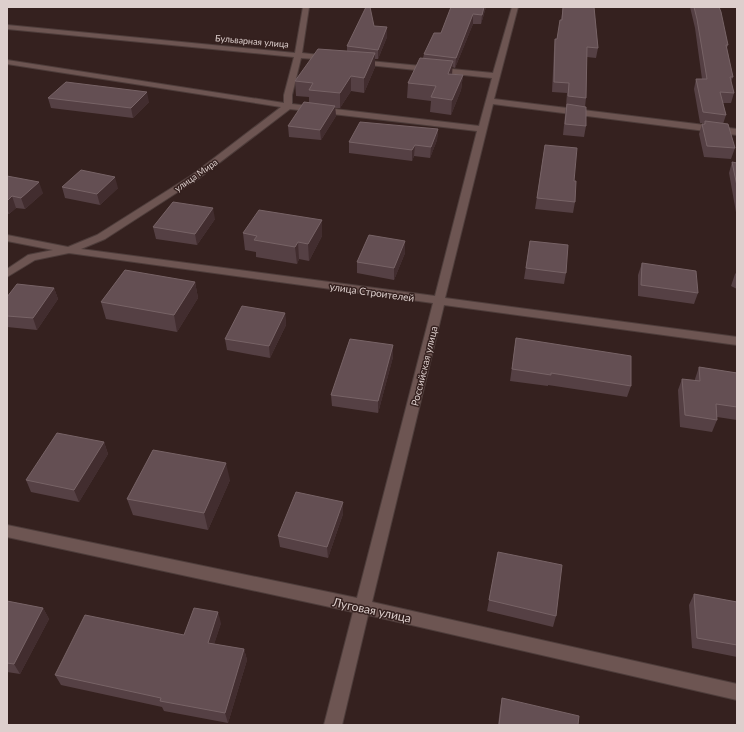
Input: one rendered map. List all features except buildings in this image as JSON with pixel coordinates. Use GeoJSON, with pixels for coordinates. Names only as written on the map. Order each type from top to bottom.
{"type":"FeatureCollection","features":[{"type":"Feature","properties":{"kind":"street"},"geometry":{"type":"LineString","coordinates":[[288,106],[288,95],[298,55],[306,7]]}},
{"type":"Feature","properties":{"kind":"street","name":"Российская улица"},"geometry":{"type":"LineString","coordinates":[[333,725],[364,608],[482,130],[515,7]]}},
{"type":"Feature","properties":{"kind":"street","name":"Бульварная улица"},"geometry":{"type":"LineString","coordinates":[[7,27],[338,59]]}},
{"type":"Feature","properties":{"kind":"street"},"geometry":{"type":"LineString","coordinates":[[354,61],[496,76]]}},
{"type":"Feature","properties":{"kind":"street"},"geometry":{"type":"LineString","coordinates":[[7,62],[288,106],[482,130]]}},
{"type":"Feature","properties":{"kind":"street"},"geometry":{"type":"LineString","coordinates":[[490,101],[737,132]]}},
{"type":"Feature","properties":{"kind":"street","name":"улица Мира"},"geometry":{"type":"LineString","coordinates":[[7,274],[32,257],[69,250],[100,237],[195,177],[288,106]]}},
{"type":"Feature","properties":{"kind":"street","name":"улица Строителей"},"geometry":{"type":"LineString","coordinates":[[7,238],[69,250],[737,340]]}},
{"type":"Feature","properties":{"kind":"street","name":"Луговая улица"},"geometry":{"type":"LineString","coordinates":[[7,532],[364,608],[737,692]]}}]}
